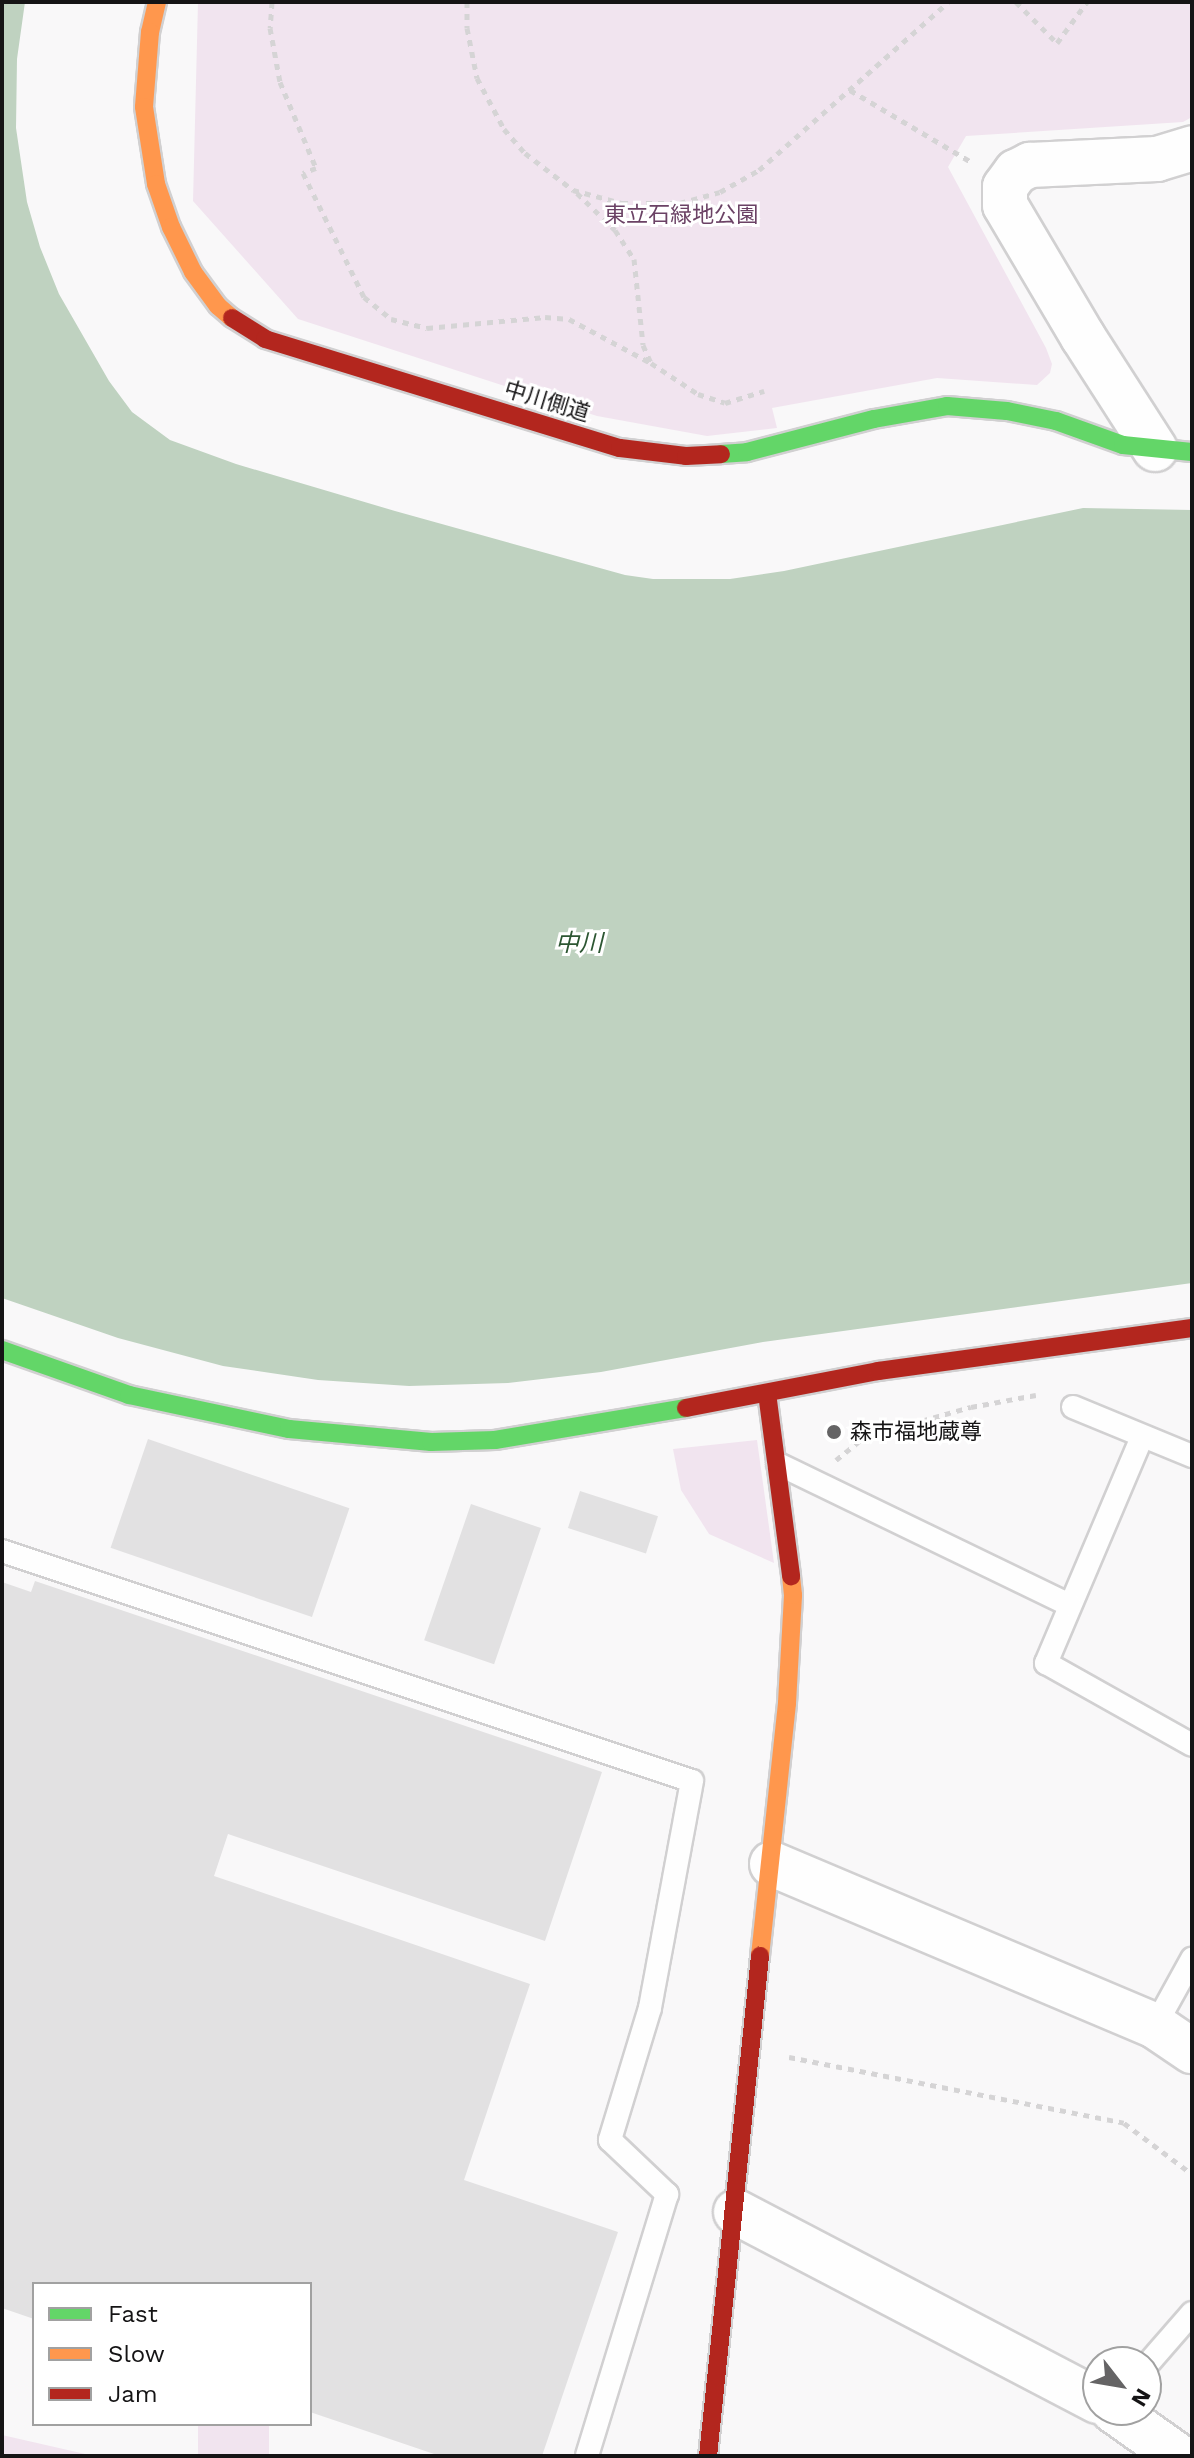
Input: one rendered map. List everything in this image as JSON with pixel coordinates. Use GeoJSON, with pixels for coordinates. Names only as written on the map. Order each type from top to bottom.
{"type":"FeatureCollection","features":[{"type":"Feature","properties":{"kind":"street","name":"中川側道"},"geometry":{"type":"LineString","coordinates":[[157,2],[150,32],[144,107],[156,184],[171,227],[193,272],[218,306],[241,326],[265,339],[620,448],[650,453],[686,456],[747,452],[874,419],[947,406],[1007,411],[1056,421],[1102,439],[1174,450]]}},
{"type":"Feature","properties":{"kind":"street"},"geometry":{"type":"LineString","coordinates":[[1174,450],[1083,337],[1005,205],[1005,187],[1016,172],[1030,165],[1157,159],[1192,148]]}},
{"type":"Feature","properties":{"kind":"street"},"geometry":{"type":"LineString","coordinates":[[1056,421],[1088,402],[1093,394],[1094,382],[1083,337]]}},
{"type":"Feature","properties":{"kind":"street"},"geometry":{"type":"LineString","coordinates":[[2,1350],[129,1395],[289,1429],[367,1438],[495,1440],[894,1368],[1192,1328]]}},
{"type":"Feature","properties":{"kind":"street"},"geometry":{"type":"LineString","coordinates":[[708,2456],[772,1864],[793,1595],[767,1393]]}},
{"type":"Feature","properties":{"kind":"street"},"geometry":{"type":"LineString","coordinates":[[772,1864],[1155,2026],[1192,2051]]}},
{"type":"Feature","properties":{"kind":"street"},"geometry":{"type":"LineString","coordinates":[[736,2212],[1082,2393]]}},
{"type":"Feature","properties":{"kind":"street"},"geometry":{"type":"LineString","coordinates":[[1136,2426],[1178,2456]]}},
{"type":"Feature","properties":{"kind":"lane"},"geometry":{"type":"LineString","coordinates":[[1073,1407],[1192,1456]]}},
{"type":"Feature","properties":{"kind":"lane"},"geometry":{"type":"LineString","coordinates":[[1142,1437],[1046,1663],[1192,1745]]}},
{"type":"Feature","properties":{"kind":"lane"},"geometry":{"type":"LineString","coordinates":[[778,1464],[1070,1605]]}},
{"type":"Feature","properties":{"kind":"lane"},"geometry":{"type":"LineString","coordinates":[[2,1551],[692,1781],[650,2008],[610,2140],[667,2194],[587,2456]]}},
{"type":"Feature","properties":{"kind":"lane"},"geometry":{"type":"LineString","coordinates":[[1155,2026],[1192,1959]]}},
{"type":"Feature","properties":{"kind":"lane"},"geometry":{"type":"LineString","coordinates":[[1162,2348],[1192,2313]]}},
{"type":"Feature","properties":{"kind":"path"},"geometry":{"type":"LineString","coordinates":[[272,2],[270,28],[280,82],[316,168],[303,173],[364,297],[391,319],[427,328],[545,317],[569,319],[651,363],[698,394],[725,403],[764,391]]}},
{"type":"Feature","properties":{"kind":"path"},"geometry":{"type":"LineString","coordinates":[[467,2],[471,53],[488,101],[504,129],[525,153],[573,190],[615,230],[634,259],[643,345],[651,363]]}},
{"type":"Feature","properties":{"kind":"path"},"geometry":{"type":"LineString","coordinates":[[573,190],[622,203],[680,203],[720,192],[759,170],[948,2]]}},
{"type":"Feature","properties":{"kind":"path"},"geometry":{"type":"LineString","coordinates":[[1016,2],[1057,43],[1087,2]]}},
{"type":"Feature","properties":{"kind":"path"},"geometry":{"type":"LineString","coordinates":[[850,90],[974,163]]}},
{"type":"Feature","properties":{"kind":"path"},"geometry":{"type":"LineString","coordinates":[[811,1480],[864,1437],[971,1407],[1041,1394]]}},
{"type":"Feature","properties":{"kind":"path"},"geometry":{"type":"LineString","coordinates":[[753,2050],[1124,2123],[1192,2174]]}},
{"type":"Feature","properties":{"kind":"green space","name":"東立石緑地公園"},"geometry":{"type":"Polygon","coordinates":[[[198,2],[1192,2],[1192,117],[1183,122],[966,136],[948,167],[1046,348],[1052,364],[1050,373],[1037,385],[937,378],[772,408],[777,428],[707,436],[597,416],[298,319],[193,201],[198,2]]]}},
{"type":"Feature","properties":{"kind":"green space"},"geometry":{"type":"Polygon","coordinates":[[[757,1440],[774,1563],[709,1534],[681,1490],[673,1449],[757,1440]]]}},
{"type":"Feature","properties":{"kind":"green space"},"geometry":{"type":"Polygon","coordinates":[[[198,2426],[269,2426],[269,2456],[198,2456],[198,2426]]]}},
{"type":"Feature","properties":{"kind":"green space"},"geometry":{"type":"Polygon","coordinates":[[[2,2435],[94,2456],[2,2456],[2,2435]]]}},
{"type":"Feature","properties":{"kind":"water","name":"中川"},"geometry":{"type":"Polygon","coordinates":[[[2,2],[25,2],[17,59],[16,128],[27,202],[40,247],[59,294],[109,381],[132,412],[170,440],[236,464],[395,511],[625,575],[653,579],[730,579],[784,571],[1083,508],[1192,510],[1192,1283],[763,1342],[601,1372],[508,1383],[409,1386],[318,1380],[223,1366],[118,1338],[2,1298],[2,2]]]}},
{"type":"Feature","properties":{"kind":"building"},"geometry":{"type":"Polygon","coordinates":[[[148,1439],[349,1508],[312,1617],[111,1548],[148,1439]]]}},
{"type":"Feature","properties":{"kind":"building"},"geometry":{"type":"Polygon","coordinates":[[[580,1491],[658,1516],[646,1553],[568,1528],[580,1491]]]}},
{"type":"Feature","properties":{"kind":"building"},"geometry":{"type":"Polygon","coordinates":[[[471,1504],[541,1528],[494,1664],[424,1640],[471,1504]]]}},
{"type":"Feature","properties":{"kind":"building"},"geometry":{"type":"Polygon","coordinates":[[[35,1581],[602,1772],[545,1941],[228,1834],[214,1876],[530,1984],[464,2180],[618,2232],[542,2456],[440,2456],[312,2413],[312,2282],[32,2282],[32,2318],[2,2308],[2,1582],[31,1592],[35,1581]]]}},
{"type":"Feature","properties":{"kind":"traffic: fast"},"geometry":{"type":"LineString","coordinates":[[721,454],[747,452],[874,419],[947,406],[1007,411],[1056,421],[1123,445],[1192,452]]}},
{"type":"Feature","properties":{"kind":"traffic: fast"},"geometry":{"type":"LineString","coordinates":[[2,1350],[129,1395],[289,1429],[431,1442],[495,1440],[686,1408]]}},
{"type":"Feature","properties":{"kind":"traffic: slow"},"geometry":{"type":"LineString","coordinates":[[157,2],[150,32],[144,107],[156,184],[171,227],[193,272],[218,306],[232,318]]}},
{"type":"Feature","properties":{"kind":"traffic: slow"},"geometry":{"type":"LineString","coordinates":[[760,1956],[787,1703],[793,1595],[791,1576]]}},
{"type":"Feature","properties":{"kind":"traffic: jam"},"geometry":{"type":"LineString","coordinates":[[232,318],[265,339],[620,448],[686,456],[721,454]]}},
{"type":"Feature","properties":{"kind":"traffic: jam"},"geometry":{"type":"LineString","coordinates":[[686,1408],[878,1371],[1192,1328]]}},
{"type":"Feature","properties":{"kind":"traffic: jam"},"geometry":{"type":"LineString","coordinates":[[767,1393],[791,1576]]}},
{"type":"Feature","properties":{"kind":"traffic: jam"},"geometry":{"type":"LineString","coordinates":[[708,2456],[760,1956]]}},
{"type":"Feature","properties":{"kind":"place","name":"森市福地蔵尊"},"geometry":{"type":"Point","coordinates":[834,1432]}}]}
